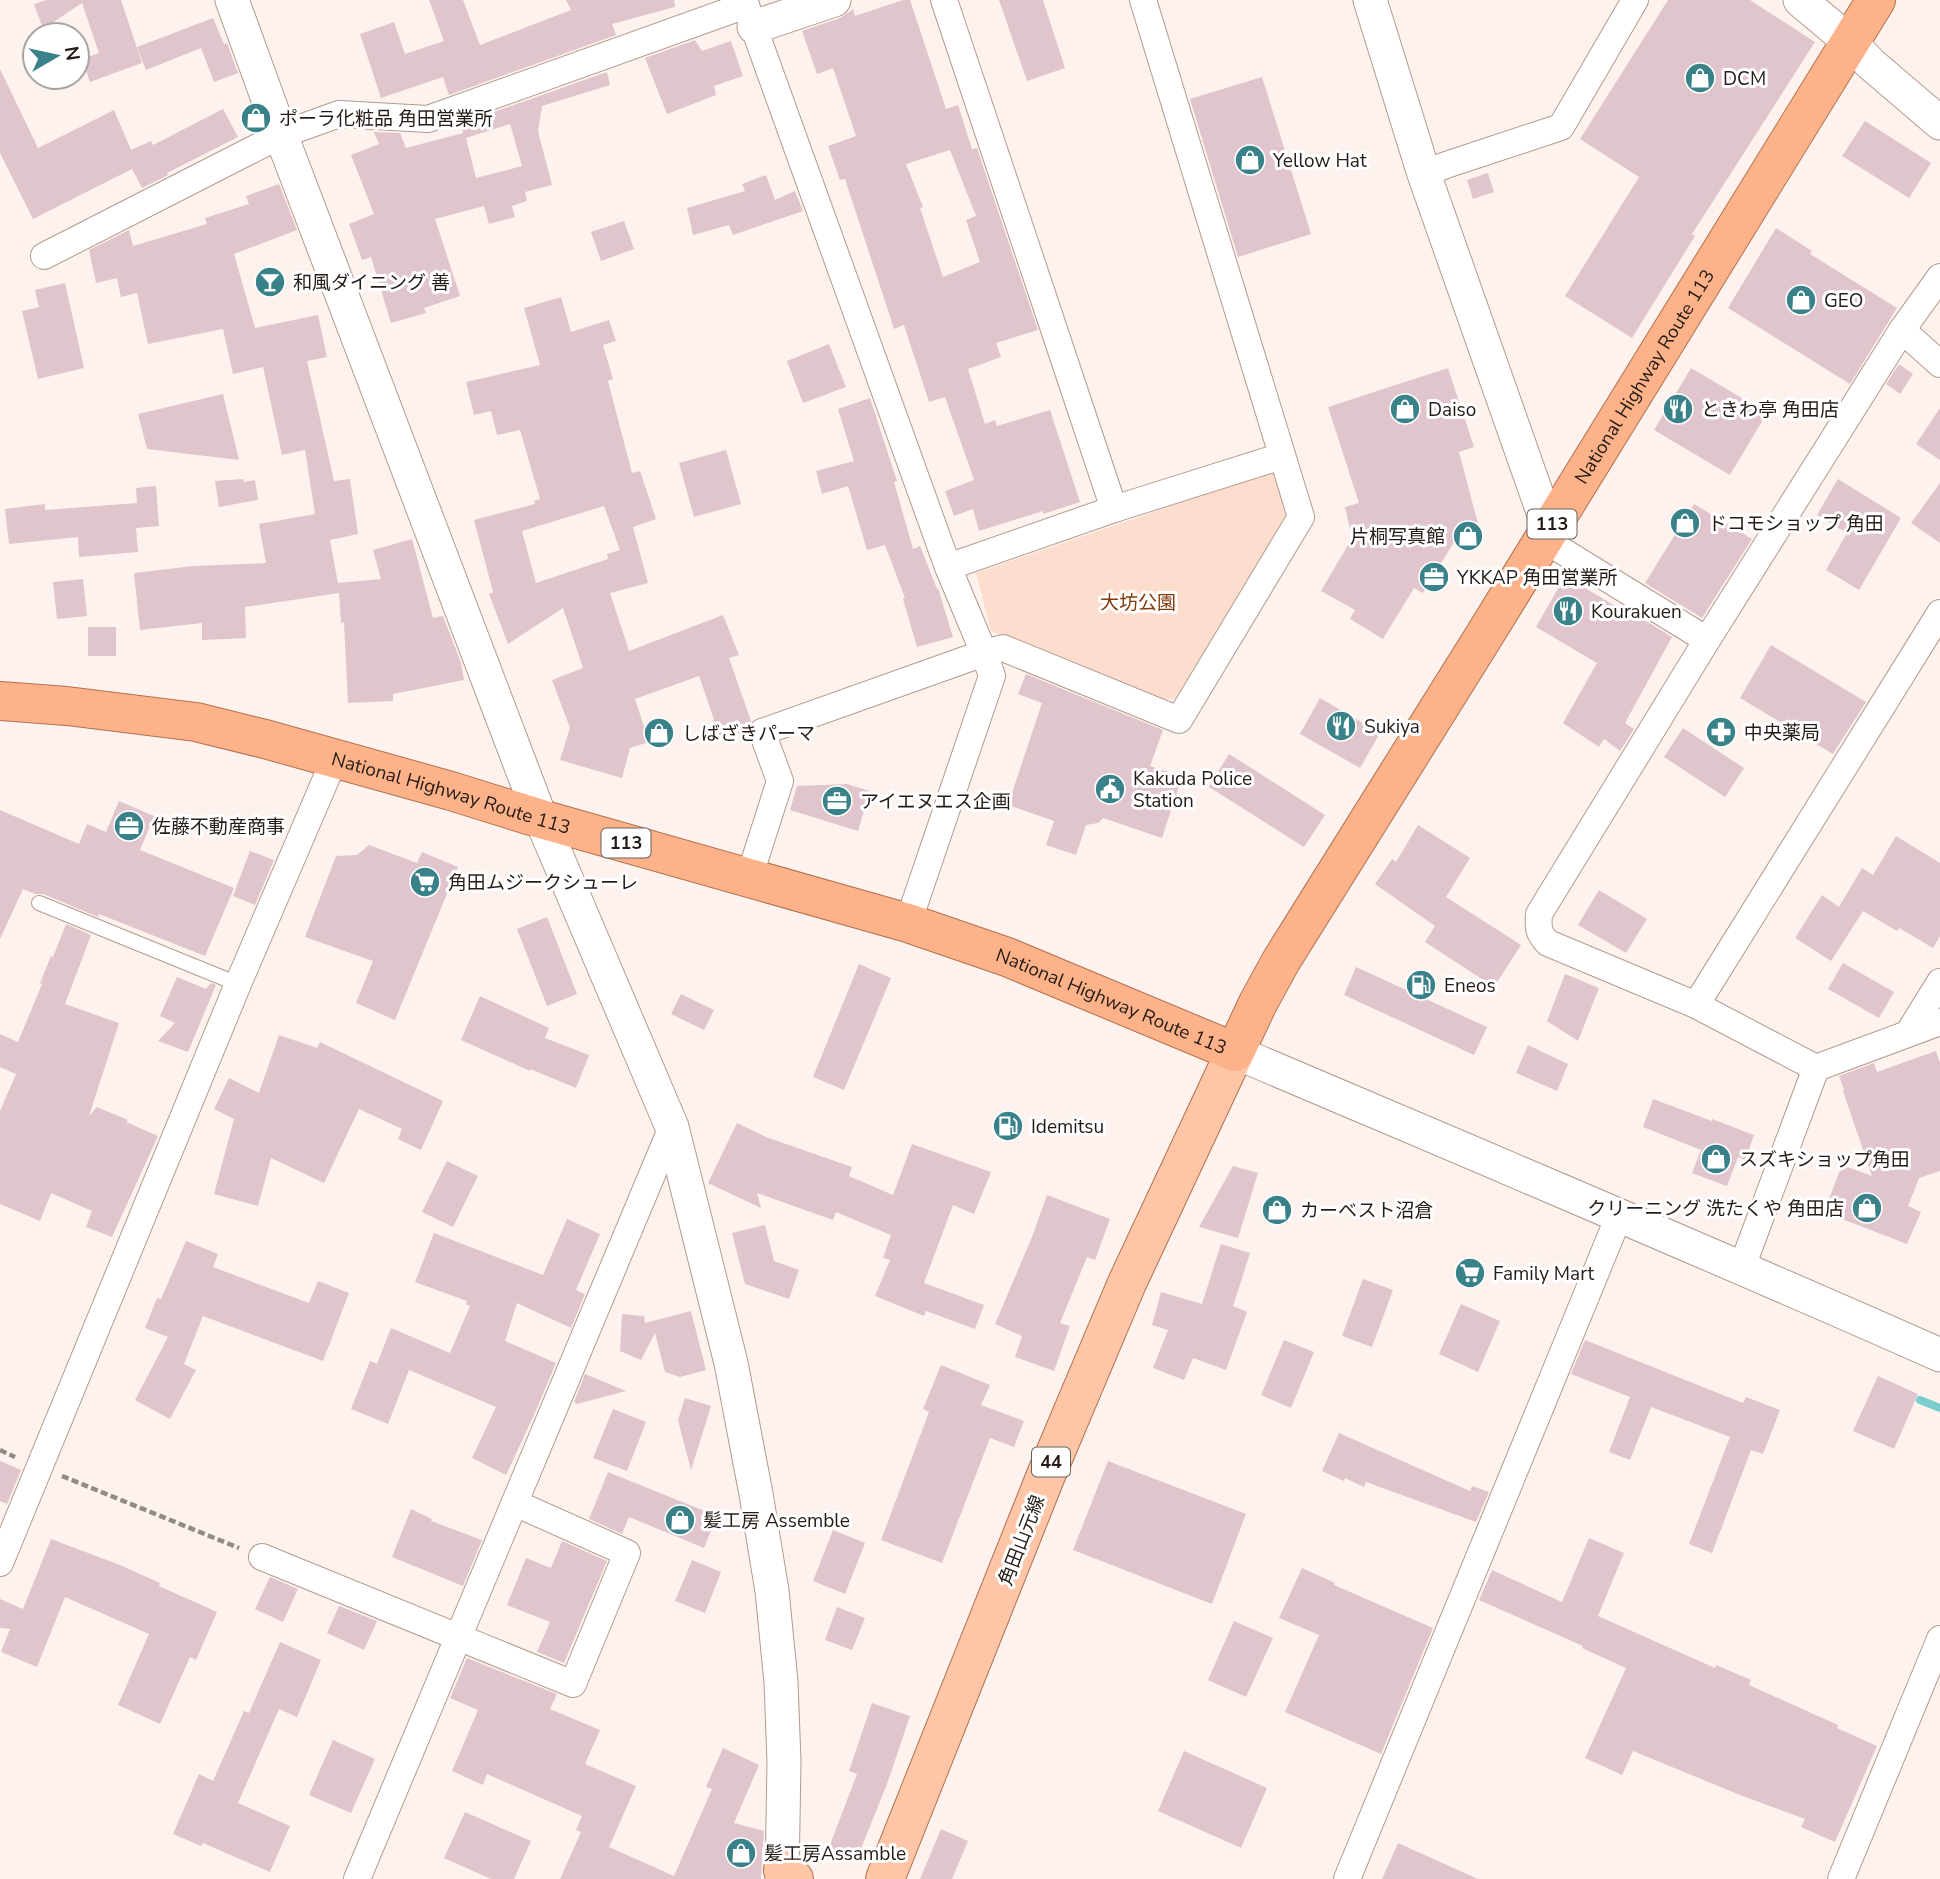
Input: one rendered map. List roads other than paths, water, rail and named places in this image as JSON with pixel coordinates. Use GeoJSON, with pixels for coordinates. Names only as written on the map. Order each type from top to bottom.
{"type":"FeatureCollection","features":[{"type":"Feature","properties":{"kind":"highway","name":"National Highway Route 113"},"geometry":{"type":"LineString","coordinates":[[0,701],[67,706],[196,722],[335,758],[908,923],[1007,957],[1235,1052],[1281,961],[1876,0]]}},
{"type":"Feature","properties":{"kind":"main road","name":"角田山元線"},"geometry":{"type":"LineString","coordinates":[[885,1879],[1046,1475],[1132,1271],[1235,1052]]}},
{"type":"Feature","properties":{"kind":"street"},"geometry":{"type":"LineString","coordinates":[[232,0],[541,819],[672,1128],[731,1363],[772,1591],[781,1682],[786,1876]]}},
{"type":"Feature","properties":{"kind":"street"},"geometry":{"type":"LineString","coordinates":[[44,256],[281,135],[339,114],[428,119],[748,11],[834,0]]}},
{"type":"Feature","properties":{"kind":"street"},"geometry":{"type":"LineString","coordinates":[[944,0],[1114,509]]}},
{"type":"Feature","properties":{"kind":"street"},"geometry":{"type":"LineString","coordinates":[[749,878],[780,781],[762,732],[1003,648],[1179,720],[1301,517],[1143,0]]}},
{"type":"Feature","properties":{"kind":"street"},"geometry":{"type":"LineString","coordinates":[[1370,0],[1424,174],[1556,547],[1707,640]]}},
{"type":"Feature","properties":{"kind":"street"},"geometry":{"type":"LineString","coordinates":[[1424,174],[1561,127],[1635,0]]}},
{"type":"Feature","properties":{"kind":"street"},"geometry":{"type":"LineString","coordinates":[[1800,0],[1940,123]]}},
{"type":"Feature","properties":{"kind":"street"},"geometry":{"type":"LineString","coordinates":[[748,11],[948,567],[992,676],[908,923]]}},
{"type":"Feature","properties":{"kind":"street"},"geometry":{"type":"LineString","coordinates":[[1816,1068],[1696,1005],[1548,943],[1538,928],[1539,914],[1902,330],[1940,277]]}},
{"type":"Feature","properties":{"kind":"street"},"geometry":{"type":"LineString","coordinates":[[1902,330],[1940,364]]}},
{"type":"Feature","properties":{"kind":"street"},"geometry":{"type":"LineString","coordinates":[[948,567],[1114,509],[1282,456]]}},
{"type":"Feature","properties":{"kind":"street"},"geometry":{"type":"LineString","coordinates":[[1696,1005],[1940,613]]}},
{"type":"Feature","properties":{"kind":"street"},"geometry":{"type":"LineString","coordinates":[[0,1563],[238,984],[335,758]]}},
{"type":"Feature","properties":{"kind":"street"},"geometry":{"type":"LineString","coordinates":[[1909,1032],[1940,982]]}},
{"type":"Feature","properties":{"kind":"street"},"geometry":{"type":"LineString","coordinates":[[1742,1267],[1816,1068],[1940,1022]]}},
{"type":"Feature","properties":{"kind":"street"},"geometry":{"type":"LineString","coordinates":[[1235,1052],[1742,1267],[1940,1355]]}},
{"type":"Feature","properties":{"kind":"street"},"geometry":{"type":"LineString","coordinates":[[358,1879],[672,1128]]}},
{"type":"Feature","properties":{"kind":"street"},"geometry":{"type":"LineString","coordinates":[[1348,1879],[1619,1216]]}},
{"type":"Feature","properties":{"kind":"street"},"geometry":{"type":"LineString","coordinates":[[262,1557],[573,1684],[627,1553],[514,1503]]}},
{"type":"Feature","properties":{"kind":"street"},"geometry":{"type":"LineString","coordinates":[[1841,1879],[1940,1639]]}},
{"type":"Feature","properties":{"kind":"lane"},"geometry":{"type":"LineString","coordinates":[[39,903],[238,984]]}},
{"type":"Feature","properties":{"kind":"waterway"},"geometry":{"type":"LineString","coordinates":[[1920,1400],[1940,1408]]}},
{"type":"Feature","properties":{"kind":"place","name":"DCM"},"geometry":{"type":"Point","coordinates":[1700,78]}},
{"type":"Feature","properties":{"kind":"place","name":"ポーラ化粧品 角田営業所"},"geometry":{"type":"Point","coordinates":[256,118]}},
{"type":"Feature","properties":{"kind":"place","name":"Yellow Hat"},"geometry":{"type":"Point","coordinates":[1250,160]}},
{"type":"Feature","properties":{"kind":"place","name":"和風ダイニング 善"},"geometry":{"type":"Point","coordinates":[270,282]}},
{"type":"Feature","properties":{"kind":"place","name":"GEO"},"geometry":{"type":"Point","coordinates":[1801,300]}},
{"type":"Feature","properties":{"kind":"place","name":"Daiso"},"geometry":{"type":"Point","coordinates":[1405,409]}},
{"type":"Feature","properties":{"kind":"place","name":"ときわ亭 角田店"},"geometry":{"type":"Point","coordinates":[1678,409]}},
{"type":"Feature","properties":{"kind":"place","name":"ドコモショップ 角田"},"geometry":{"type":"Point","coordinates":[1685,523]}},
{"type":"Feature","properties":{"kind":"place","name":"片桐写真館"},"geometry":{"type":"Point","coordinates":[1468,536]}},
{"type":"Feature","properties":{"kind":"place","name":"YKKAP 角田営業所"},"geometry":{"type":"Point","coordinates":[1434,577]}},
{"type":"Feature","properties":{"kind":"place","name":"Kourakuen"},"geometry":{"type":"Point","coordinates":[1568,611]}},
{"type":"Feature","properties":{"kind":"place","name":"Sukiya"},"geometry":{"type":"Point","coordinates":[1341,726]}},
{"type":"Feature","properties":{"kind":"place","name":"中央薬局"},"geometry":{"type":"Point","coordinates":[1721,732]}},
{"type":"Feature","properties":{"kind":"place","name":"しばざきパーマ"},"geometry":{"type":"Point","coordinates":[659,733]}},
{"type":"Feature","properties":{"kind":"place","name":"Kakuda Police Station"},"geometry":{"type":"Point","coordinates":[1110,789]}},
{"type":"Feature","properties":{"kind":"place","name":"アイエヌエス企画"},"geometry":{"type":"Point","coordinates":[837,801]}},
{"type":"Feature","properties":{"kind":"place","name":"佐藤不動産商事"},"geometry":{"type":"Point","coordinates":[129,826]}},
{"type":"Feature","properties":{"kind":"place","name":"角田ムジークシューレ"},"geometry":{"type":"Point","coordinates":[425,882]}},
{"type":"Feature","properties":{"kind":"place","name":"Eneos"},"geometry":{"type":"Point","coordinates":[1421,985]}},
{"type":"Feature","properties":{"kind":"place","name":"Idemitsu"},"geometry":{"type":"Point","coordinates":[1008,1126]}},
{"type":"Feature","properties":{"kind":"place","name":"スズキショップ角田"},"geometry":{"type":"Point","coordinates":[1716,1159]}},
{"type":"Feature","properties":{"kind":"place","name":"クリーニング 洗たくや 角田店"},"geometry":{"type":"Point","coordinates":[1867,1208]}},
{"type":"Feature","properties":{"kind":"place","name":"カーベスト沼倉"},"geometry":{"type":"Point","coordinates":[1277,1210]}},
{"type":"Feature","properties":{"kind":"place","name":"Family Mart"},"geometry":{"type":"Point","coordinates":[1470,1273]}},
{"type":"Feature","properties":{"kind":"place","name":"髪工房 Assemble"},"geometry":{"type":"Point","coordinates":[680,1520]}},
{"type":"Feature","properties":{"kind":"place","name":"髪工房Assamble"},"geometry":{"type":"Point","coordinates":[741,1853]}},
{"type":"Feature","properties":{"kind":"park label","name":"大坊公園"},"geometry":{"type":"Point","coordinates":[1138,602]}}]}
